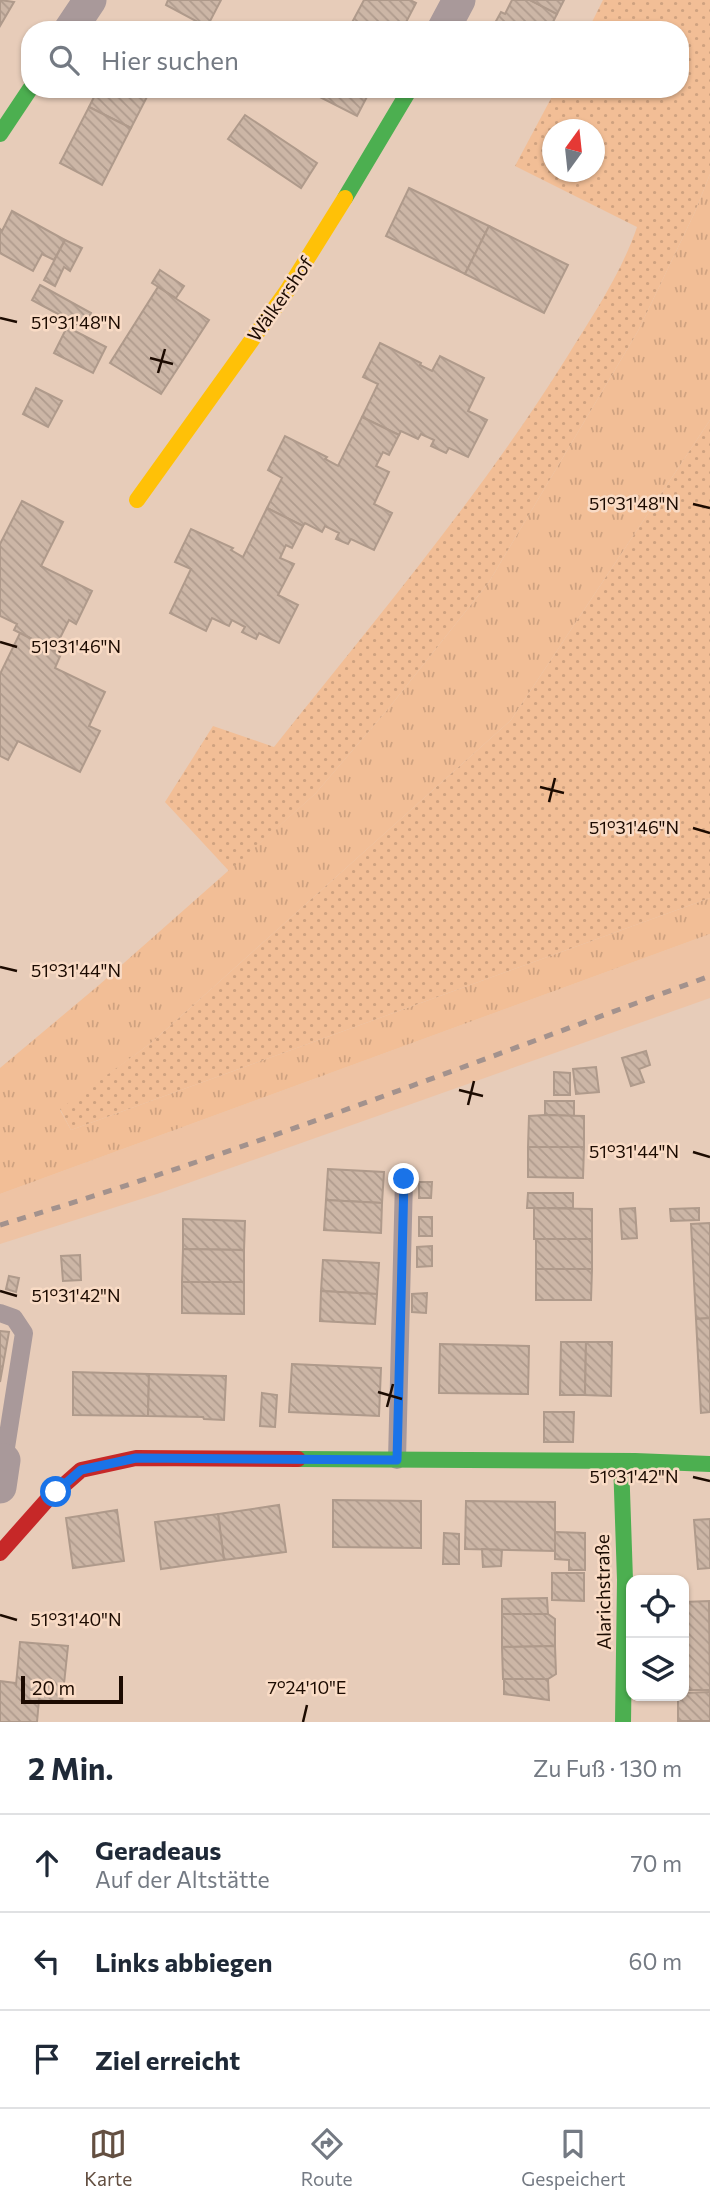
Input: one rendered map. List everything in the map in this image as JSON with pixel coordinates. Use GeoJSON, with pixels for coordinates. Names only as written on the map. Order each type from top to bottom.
{"type":"FeatureCollection","features":[{"type":"Feature","properties":{"kind":"street"},"geometry":{"type":"LineString","coordinates":[[76,21],[90,0]]}},
{"type":"Feature","properties":{"kind":"street"},"geometry":{"type":"LineString","coordinates":[[448,21],[459,0]]}},
{"type":"Feature","properties":{"kind":"street"},"geometry":{"type":"LineString","coordinates":[[0,134],[24,98]]}},
{"type":"Feature","properties":{"kind":"street","name":"Wälkershof"},"geometry":{"type":"LineString","coordinates":[[137,500],[287,291],[405,98]]}},
{"type":"Feature","properties":{"kind":"street"},"geometry":{"type":"LineString","coordinates":[[0,1553],[47,1500],[81,1470],[136,1458],[710,1464]]}},
{"type":"Feature","properties":{"kind":"street","name":"Alarichstraße"},"geometry":{"type":"LineString","coordinates":[[621,1461],[625,1580],[623,1722]]}},
{"type":"Feature","properties":{"kind":"lane"},"geometry":{"type":"LineString","coordinates":[[397,1460],[404,1179]]}},
{"type":"Feature","properties":{"kind":"lane"},"geometry":{"type":"LineString","coordinates":[[0,1313],[15,1318],[24,1333],[2,1474]]}},
{"type":"Feature","properties":{"kind":"shaded area"},"geometry":{"type":"Polygon","coordinates":[[[710,934],[710,998],[160,1193],[0,1244],[0,1194],[710,934]]]}},
{"type":"Feature","properties":{"kind":"green space"},"geometry":{"type":"Polygon","coordinates":[[[603,0],[710,0],[710,174],[694,214],[638,331],[489,582],[388,709],[315,794],[229,871],[165,802],[213,726],[274,747],[463,508],[534,408],[615,278],[637,227],[547,182],[605,182],[605,119],[542,119],[542,180],[515,166],[551,98],[689,98],[689,21],[592,21],[603,0]]]}},
{"type":"Feature","properties":{"kind":"green space"},"geometry":{"type":"Polygon","coordinates":[[[710,174],[710,420],[511,720],[151,1043],[60,1110],[71,1130],[710,898],[710,934],[0,1194],[0,1068],[99,985],[315,794],[388,709],[489,582],[638,331],[694,214],[710,174]]]}},
{"type":"Feature","properties":{"kind":"green space"},"geometry":{"type":"Polygon","coordinates":[[[710,420],[710,898],[71,1130],[60,1109],[151,1043],[511,720],[710,420]]]}},
{"type":"Feature","properties":{"kind":"building"},"geometry":{"type":"Polygon","coordinates":[[[0,0],[14,2],[0,26],[0,0]]]}},
{"type":"Feature","properties":{"kind":"building"},"geometry":{"type":"Polygon","coordinates":[[[168,0],[221,0],[210,21],[196,21],[166,5],[168,0]]]}},
{"type":"Feature","properties":{"kind":"building"},"geometry":{"type":"Polygon","coordinates":[[[364,0],[410,0],[416,3],[407,21],[353,21],[364,0]]]}},
{"type":"Feature","properties":{"kind":"building"},"geometry":{"type":"Polygon","coordinates":[[[512,0],[530,0],[557,14],[554,21],[496,21],[501,12],[505,14],[512,0]]]}},
{"type":"Feature","properties":{"kind":"building"},"geometry":{"type":"Polygon","coordinates":[[[530,0],[564,0],[557,14],[530,0]]]}},
{"type":"Feature","properties":{"kind":"building"},"geometry":{"type":"Polygon","coordinates":[[[94,98],[146,98],[131,128],[89,107],[94,98]]]}},
{"type":"Feature","properties":{"kind":"building"},"geometry":{"type":"Polygon","coordinates":[[[322,98],[366,98],[357,116],[322,98]]]}},
{"type":"Feature","properties":{"kind":"building"},"geometry":{"type":"Polygon","coordinates":[[[89,107],[131,128],[102,185],[60,163],[89,107]]]}},
{"type":"Feature","properties":{"kind":"building"},"geometry":{"type":"Polygon","coordinates":[[[245,115],[317,163],[301,188],[228,139],[245,115]]]}},
{"type":"Feature","properties":{"kind":"building"},"geometry":{"type":"Polygon","coordinates":[[[409,188],[489,226],[465,274],[386,236],[409,188]]]}},
{"type":"Feature","properties":{"kind":"building"},"geometry":{"type":"Polygon","coordinates":[[[12,211],[65,240],[54,260],[42,254],[33,271],[0,253],[0,229],[2,231],[12,211]]]}},
{"type":"Feature","properties":{"kind":"building"},"geometry":{"type":"Polygon","coordinates":[[[489,226],[568,265],[544,313],[465,274],[489,226]]]}},
{"type":"Feature","properties":{"kind":"building"},"geometry":{"type":"Polygon","coordinates":[[[65,240],[82,248],[70,271],[64,267],[55,286],[44,280],[65,240]]]}},
{"type":"Feature","properties":{"kind":"building"},"geometry":{"type":"Polygon","coordinates":[[[160,270],[184,286],[176,298],[152,283],[160,270]]]}},
{"type":"Feature","properties":{"kind":"building"},"geometry":{"type":"Polygon","coordinates":[[[40,285],[91,313],[84,328],[32,300],[40,285]]]}},
{"type":"Feature","properties":{"kind":"building"},"geometry":{"type":"Polygon","coordinates":[[[158,287],[209,320],[161,394],[110,363],[158,287]]]}},
{"type":"Feature","properties":{"kind":"building"},"geometry":{"type":"Polygon","coordinates":[[[67,327],[106,347],[93,373],[54,353],[67,327]]]}},
{"type":"Feature","properties":{"kind":"building"},"geometry":{"type":"Polygon","coordinates":[[[380,343],[432,371],[440,356],[484,378],[468,411],[487,420],[468,457],[449,448],[446,453],[431,446],[434,440],[421,434],[418,439],[401,431],[399,435],[362,417],[378,384],[363,377],[380,343]]]}},
{"type":"Feature","properties":{"kind":"building"},"geometry":{"type":"Polygon","coordinates":[[[36,388],[62,401],[48,427],[23,414],[36,388]]]}},
{"type":"Feature","properties":{"kind":"building"},"geometry":{"type":"Polygon","coordinates":[[[362,417],[399,435],[389,455],[383,452],[376,466],[389,472],[374,504],[392,513],[374,550],[351,539],[348,544],[336,539],[339,533],[325,526],[322,532],[267,508],[282,478],[268,470],[285,436],[327,457],[325,459],[338,466],[362,417]]]}},
{"type":"Feature","properties":{"kind":"building"},"geometry":{"type":"Polygon","coordinates":[[[22,501],[63,522],[41,566],[92,591],[76,624],[69,620],[54,650],[14,630],[17,624],[0,616],[0,544],[22,501]]]}},
{"type":"Feature","properties":{"kind":"building"},"geometry":{"type":"Polygon","coordinates":[[[267,508],[303,526],[292,548],[286,545],[280,558],[294,564],[278,595],[298,605],[279,643],[259,633],[256,639],[242,632],[245,627],[232,620],[229,626],[212,618],[206,631],[170,613],[191,569],[175,562],[191,529],[233,548],[231,550],[243,557],[267,508]]]}},
{"type":"Feature","properties":{"kind":"building"},"geometry":{"type":"Polygon","coordinates":[[[20,633],[61,654],[55,668],[105,692],[89,726],[100,731],[80,772],[18,741],[8,760],[0,756],[0,674],[20,633]]]}},
{"type":"Feature","properties":{"kind":"building"},"geometry":{"type":"Polygon","coordinates":[[[646,1051],[650,1065],[639,1069],[644,1082],[631,1086],[622,1058],[646,1051]]]}},
{"type":"Feature","properties":{"kind":"building"},"geometry":{"type":"Polygon","coordinates":[[[596,1067],[599,1092],[576,1094],[573,1069],[596,1067]]]}},
{"type":"Feature","properties":{"kind":"building"},"geometry":{"type":"Polygon","coordinates":[[[554,1072],[570,1073],[570,1095],[554,1095],[554,1072]]]}},
{"type":"Feature","properties":{"kind":"building"},"geometry":{"type":"Polygon","coordinates":[[[545,1101],[574,1101],[574,1116],[545,1115],[545,1101]]]}},
{"type":"Feature","properties":{"kind":"building"},"geometry":{"type":"Polygon","coordinates":[[[529,1116],[584,1116],[584,1147],[528,1147],[529,1116]]]}},
{"type":"Feature","properties":{"kind":"building"},"geometry":{"type":"Polygon","coordinates":[[[528,1147],[584,1147],[583,1178],[528,1177],[528,1147]]]}},
{"type":"Feature","properties":{"kind":"building"},"geometry":{"type":"Polygon","coordinates":[[[328,1169],[384,1172],[382,1203],[326,1200],[328,1169]]]}},
{"type":"Feature","properties":{"kind":"building"},"geometry":{"type":"Polygon","coordinates":[[[419,1182],[432,1182],[431,1198],[419,1198],[419,1182]]]}},
{"type":"Feature","properties":{"kind":"building"},"geometry":{"type":"Polygon","coordinates":[[[528,1193],[573,1193],[573,1208],[527,1208],[528,1193]]]}},
{"type":"Feature","properties":{"kind":"building"},"geometry":{"type":"Polygon","coordinates":[[[326,1200],[382,1203],[381,1233],[324,1230],[326,1200]]]}},
{"type":"Feature","properties":{"kind":"building"},"geometry":{"type":"Polygon","coordinates":[[[534,1208],[592,1209],[592,1239],[534,1239],[534,1208]]]}},
{"type":"Feature","properties":{"kind":"building"},"geometry":{"type":"Polygon","coordinates":[[[635,1208],[637,1238],[622,1239],[620,1209],[635,1208]]]}},
{"type":"Feature","properties":{"kind":"building"},"geometry":{"type":"Polygon","coordinates":[[[699,1208],[699,1220],[671,1221],[670,1209],[699,1208]]]}},
{"type":"Feature","properties":{"kind":"building"},"geometry":{"type":"Polygon","coordinates":[[[419,1217],[432,1217],[432,1236],[419,1236],[419,1217]]]}},
{"type":"Feature","properties":{"kind":"building"},"geometry":{"type":"Polygon","coordinates":[[[183,1219],[245,1221],[244,1250],[183,1249],[183,1219]]]}},
{"type":"Feature","properties":{"kind":"building"},"geometry":{"type":"Polygon","coordinates":[[[710,1223],[710,1318],[696,1319],[691,1224],[710,1223]]]}},
{"type":"Feature","properties":{"kind":"building"},"geometry":{"type":"Polygon","coordinates":[[[536,1239],[592,1239],[592,1269],[536,1269],[536,1239]]]}},
{"type":"Feature","properties":{"kind":"building"},"geometry":{"type":"Polygon","coordinates":[[[432,1246],[432,1266],[417,1267],[417,1247],[432,1246]]]}},
{"type":"Feature","properties":{"kind":"building"},"geometry":{"type":"Polygon","coordinates":[[[183,1249],[244,1250],[244,1282],[182,1282],[183,1249]]]}},
{"type":"Feature","properties":{"kind":"building"},"geometry":{"type":"Polygon","coordinates":[[[80,1255],[81,1280],[63,1281],[61,1256],[80,1255]]]}},
{"type":"Feature","properties":{"kind":"building"},"geometry":{"type":"Polygon","coordinates":[[[323,1260],[379,1263],[377,1294],[321,1291],[323,1260]]]}},
{"type":"Feature","properties":{"kind":"building"},"geometry":{"type":"Polygon","coordinates":[[[536,1269],[592,1269],[591,1300],[536,1300],[536,1269]]]}},
{"type":"Feature","properties":{"kind":"building"},"geometry":{"type":"Polygon","coordinates":[[[9,1276],[19,1278],[16,1292],[6,1289],[9,1276]]]}},
{"type":"Feature","properties":{"kind":"building"},"geometry":{"type":"Polygon","coordinates":[[[182,1282],[244,1282],[244,1314],[182,1313],[182,1282]]]}},
{"type":"Feature","properties":{"kind":"building"},"geometry":{"type":"Polygon","coordinates":[[[321,1291],[377,1294],[375,1324],[320,1321],[321,1291]]]}},
{"type":"Feature","properties":{"kind":"building"},"geometry":{"type":"Polygon","coordinates":[[[427,1293],[426,1313],[412,1312],[412,1294],[427,1293]]]}},
{"type":"Feature","properties":{"kind":"building"},"geometry":{"type":"Polygon","coordinates":[[[710,1318],[710,1412],[701,1413],[696,1319],[710,1318]]]}},
{"type":"Feature","properties":{"kind":"building"},"geometry":{"type":"Polygon","coordinates":[[[0,1331],[9,1332],[0,1382],[0,1331]]]}},
{"type":"Feature","properties":{"kind":"building"},"geometry":{"type":"Polygon","coordinates":[[[561,1342],[586,1342],[585,1395],[560,1395],[561,1342]]]}},
{"type":"Feature","properties":{"kind":"building"},"geometry":{"type":"Polygon","coordinates":[[[586,1342],[612,1342],[611,1396],[585,1395],[586,1342]]]}},
{"type":"Feature","properties":{"kind":"building"},"geometry":{"type":"Polygon","coordinates":[[[440,1344],[529,1346],[528,1394],[439,1393],[440,1344]]]}},
{"type":"Feature","properties":{"kind":"building"},"geometry":{"type":"Polygon","coordinates":[[[292,1364],[381,1368],[379,1416],[289,1412],[292,1364]]]}},
{"type":"Feature","properties":{"kind":"building"},"geometry":{"type":"Polygon","coordinates":[[[73,1372],[149,1374],[148,1416],[73,1415],[73,1372]]]}},
{"type":"Feature","properties":{"kind":"building"},"geometry":{"type":"Polygon","coordinates":[[[149,1374],[226,1376],[224,1420],[148,1416],[149,1374]]]}},
{"type":"Feature","properties":{"kind":"building"},"geometry":{"type":"Polygon","coordinates":[[[262,1393],[277,1395],[275,1427],[260,1426],[262,1393]]]}},
{"type":"Feature","properties":{"kind":"building"},"geometry":{"type":"Polygon","coordinates":[[[544,1412],[574,1412],[573,1442],[544,1442],[544,1412]]]}},
{"type":"Feature","properties":{"kind":"building"},"geometry":{"type":"Polygon","coordinates":[[[333,1500],[421,1501],[421,1548],[333,1547],[333,1500]]]}},
{"type":"Feature","properties":{"kind":"building"},"geometry":{"type":"Polygon","coordinates":[[[466,1501],[555,1502],[555,1551],[465,1549],[466,1501]]]}},
{"type":"Feature","properties":{"kind":"building"},"geometry":{"type":"Polygon","coordinates":[[[279,1505],[286,1552],[224,1560],[218,1514],[279,1505]]]}},
{"type":"Feature","properties":{"kind":"building"},"geometry":{"type":"Polygon","coordinates":[[[117,1510],[124,1561],[73,1568],[66,1518],[117,1510]]]}},
{"type":"Feature","properties":{"kind":"building"},"geometry":{"type":"Polygon","coordinates":[[[218,1514],[224,1560],[161,1569],[155,1522],[218,1514]]]}},
{"type":"Feature","properties":{"kind":"building"},"geometry":{"type":"Polygon","coordinates":[[[710,1519],[710,1568],[698,1569],[694,1520],[710,1519]]]}},
{"type":"Feature","properties":{"kind":"building"},"geometry":{"type":"Polygon","coordinates":[[[555,1532],[585,1533],[585,1570],[569,1570],[569,1560],[555,1559],[555,1532]]]}},
{"type":"Feature","properties":{"kind":"building"},"geometry":{"type":"Polygon","coordinates":[[[444,1533],[459,1534],[459,1564],[443,1564],[444,1533]]]}},
{"type":"Feature","properties":{"kind":"building"},"geometry":{"type":"Polygon","coordinates":[[[482,1549],[502,1550],[501,1566],[483,1567],[482,1549]]]}},
{"type":"Feature","properties":{"kind":"building"},"geometry":{"type":"Polygon","coordinates":[[[552,1573],[584,1573],[584,1601],[552,1600],[552,1573]]]}},
{"type":"Feature","properties":{"kind":"building"},"geometry":{"type":"Polygon","coordinates":[[[547,1598],[548,1614],[502,1614],[502,1599],[547,1598]]]}},
{"type":"Feature","properties":{"kind":"building"},"geometry":{"type":"Polygon","coordinates":[[[709,1601],[710,1690],[689,1690],[689,1602],[709,1601]]]}},
{"type":"Feature","properties":{"kind":"building"},"geometry":{"type":"Polygon","coordinates":[[[502,1614],[548,1614],[555,1619],[555,1646],[502,1647],[502,1614]]]}},
{"type":"Feature","properties":{"kind":"building"},"geometry":{"type":"Polygon","coordinates":[[[20,1642],[68,1646],[62,1703],[39,1700],[37,1722],[0,1722],[0,1681],[16,1685],[20,1642]]]}},
{"type":"Feature","properties":{"kind":"building"},"geometry":{"type":"Polygon","coordinates":[[[555,1646],[556,1674],[548,1679],[503,1679],[502,1647],[555,1646]]]}},
{"type":"Feature","properties":{"kind":"building"},"geometry":{"type":"Polygon","coordinates":[[[504,1679],[548,1679],[549,1700],[504,1694],[504,1679]]]}},
{"type":"Feature","properties":{"kind":"building"},"geometry":{"type":"Polygon","coordinates":[[[710,1692],[710,1721],[678,1721],[678,1701],[689,1701],[689,1693],[710,1692]]]}},
{"type":"Feature","properties":{"kind":"railway"},"geometry":{"type":"LineString","coordinates":[[0,1225],[268,1137],[710,976]]}},
{"type":"Feature","properties":{"kind":"traffic: fast"},"geometry":{"type":"LineString","coordinates":[[0,134],[24,98]]}},
{"type":"Feature","properties":{"kind":"traffic: fast"},"geometry":{"type":"LineString","coordinates":[[345,198],[405,98]]}},
{"type":"Feature","properties":{"kind":"traffic: fast"},"geometry":{"type":"LineString","coordinates":[[298,1459],[710,1464]]}},
{"type":"Feature","properties":{"kind":"traffic: fast"},"geometry":{"type":"LineString","coordinates":[[621,1461],[625,1580],[623,1722]]}},
{"type":"Feature","properties":{"kind":"traffic: slow"},"geometry":{"type":"LineString","coordinates":[[137,500],[287,291],[345,198]]}},
{"type":"Feature","properties":{"kind":"traffic: jam"},"geometry":{"type":"LineString","coordinates":[[0,1553],[47,1500],[81,1470],[136,1458],[298,1459]]}},
{"type":"Feature","properties":{"kind":"route"},"geometry":{"type":"LineString","coordinates":[[56,1492],[81,1470],[136,1458],[397,1460],[404,1179]]}}]}
